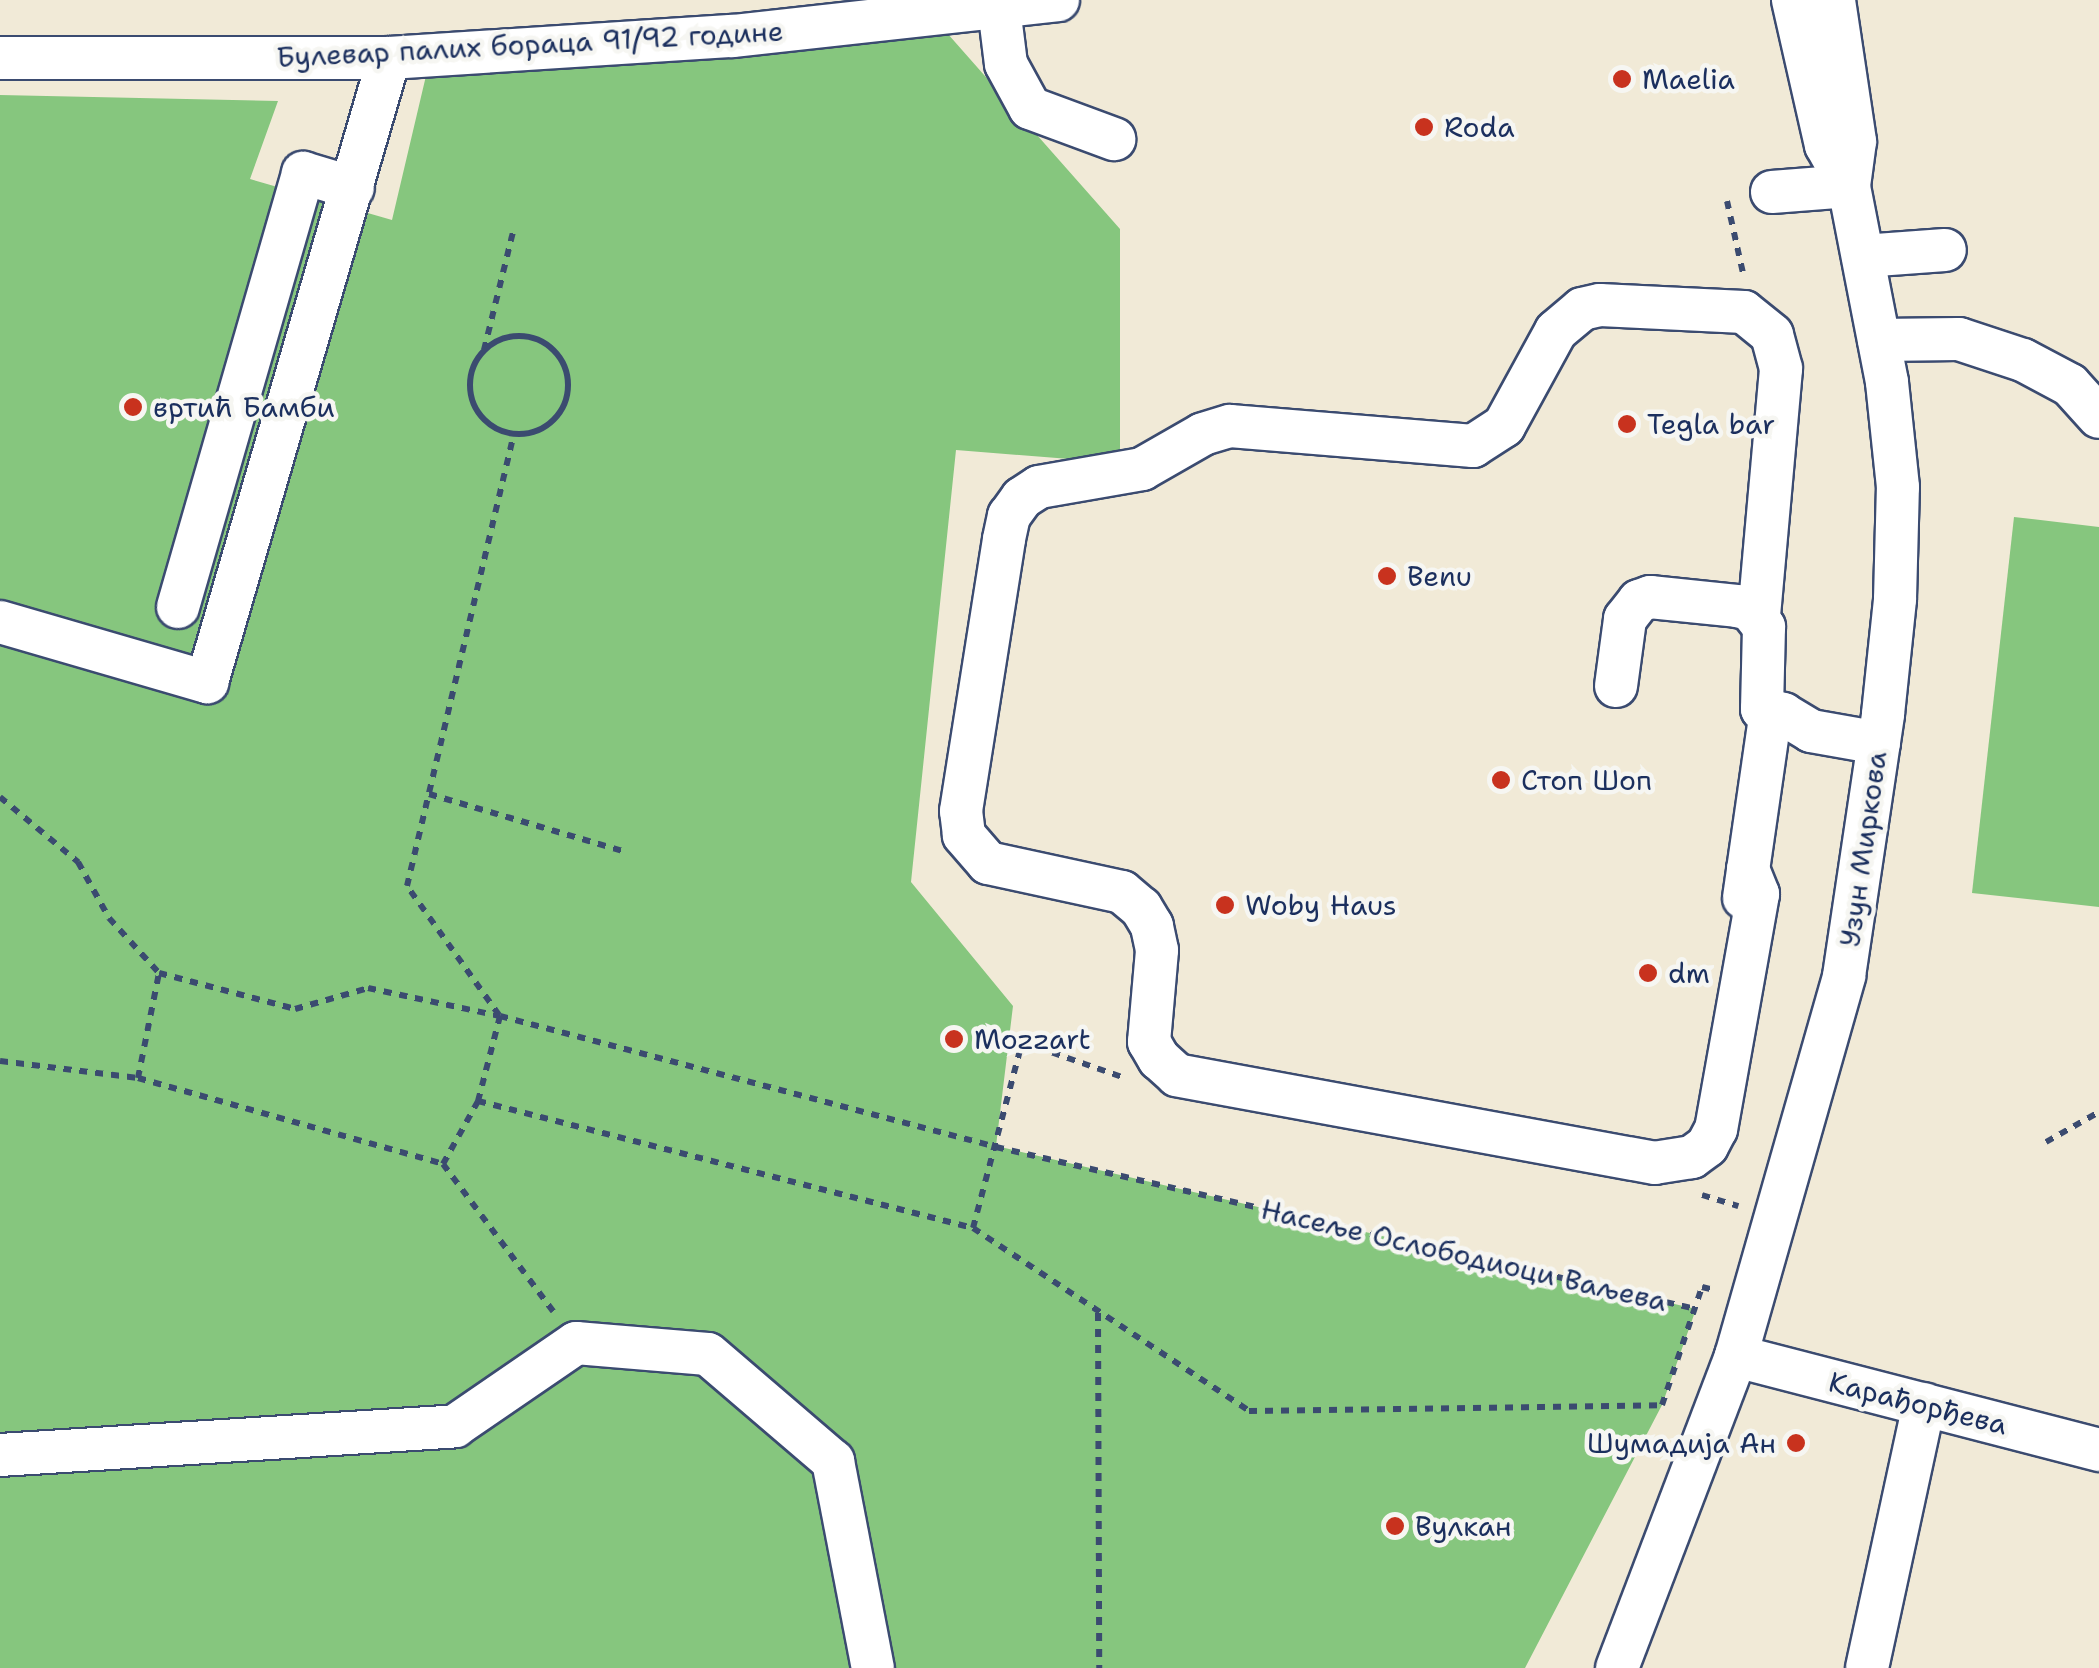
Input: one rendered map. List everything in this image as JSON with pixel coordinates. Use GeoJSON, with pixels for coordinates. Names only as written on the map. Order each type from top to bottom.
{"type":"FeatureCollection","features":[{"type":"Feature","properties":{"kind":"street","name":"Булевар палих бораца 91/92 године"},"geometry":{"type":"LineString","coordinates":[[0,58],[389,58],[733,36],[1058,0]]}},
{"type":"Feature","properties":{"kind":"street"},"geometry":{"type":"LineString","coordinates":[[1772,192],[1849,186],[1826,145],[1793,0]]}},
{"type":"Feature","properties":{"kind":"street","name":"Узун Миркова"},"geometry":{"type":"LineString","coordinates":[[1616,1668],[1736,1356],[1844,976],[1881,728],[1895,599],[1898,487],[1879,340],[1849,186],[1855,140],[1834,0]]}},
{"type":"Feature","properties":{"kind":"street"},"geometry":{"type":"LineString","coordinates":[[999,8],[1006,64],[1030,108],[1114,139]]}},
{"type":"Feature","properties":{"kind":"street"},"geometry":{"type":"LineString","coordinates":[[0,622],[207,682],[389,58]]}},
{"type":"Feature","properties":{"kind":"street"},"geometry":{"type":"LineString","coordinates":[[178,607],[303,173],[353,188]]}},
{"type":"Feature","properties":{"kind":"street"},"geometry":{"type":"LineString","coordinates":[[1863,256],[1945,250]]}},
{"type":"Feature","properties":{"kind":"street"},"geometry":{"type":"LineString","coordinates":[[1777,712],[1745,886],[1758,894],[1716,1129],[1707,1146],[1692,1157],[1656,1162],[1178,1074],[1158,1059],[1149,1042],[1158,950],[1152,926],[1141,908],[1122,892],[988,863],[964,835],[961,812],[1010,516],[1022,498],[1040,487],[1142,469],[1203,434],[1230,426],[1472,446],[1504,426],[1556,331],[1582,310],[1600,305],[1744,312],[1772,335],[1781,369],[1759,617],[1765,638],[1762,710],[1777,712],[1798,704],[1813,704],[1881,728]]}},
{"type":"Feature","properties":{"kind":"street"},"geometry":{"type":"LineString","coordinates":[[1879,340],[1958,339],[2024,360],[2070,385],[2099,417]]}},
{"type":"Feature","properties":{"kind":"street"},"geometry":{"type":"LineString","coordinates":[[1616,686],[1625,619],[1639,601],[1650,596],[1737,606],[1759,617]]}},
{"type":"Feature","properties":{"kind":"street"},"geometry":{"type":"LineString","coordinates":[[0,1456],[455,1426],[576,1343],[708,1354],[833,1461],[873,1668]]}},
{"type":"Feature","properties":{"kind":"street","name":"Карађорђева"},"geometry":{"type":"LineString","coordinates":[[1736,1356],[2099,1450]]}},
{"type":"Feature","properties":{"kind":"street"},"geometry":{"type":"LineString","coordinates":[[1867,1668],[1924,1404]]}},
{"type":"Feature","properties":{"kind":"path"},"geometry":{"type":"LineString","coordinates":[[1727,201],[1744,277],[1744,312]]}},
{"type":"Feature","properties":{"kind":"path"},"geometry":{"type":"LineString","coordinates":[[484,351],[511,336],[526,336],[556,352],[569,382],[559,414],[546,426],[514,433],[486,420],[471,394],[475,364],[484,351],[514,228]]}},
{"type":"Feature","properties":{"kind":"path"},"geometry":{"type":"LineString","coordinates":[[443,1164],[478,1101],[500,1016],[408,886],[514,433]]}},
{"type":"Feature","properties":{"kind":"path"},"geometry":{"type":"LineString","coordinates":[[429,794],[626,852]]}},
{"type":"Feature","properties":{"kind":"path"},"geometry":{"type":"LineString","coordinates":[[0,797],[78,862],[109,918],[159,973],[138,1078]]}},
{"type":"Feature","properties":{"kind":"path","name":"Насеље Ослободиоци Ваљева"},"geometry":{"type":"LineString","coordinates":[[159,973],[296,1009],[368,988],[500,1016],[996,1147],[1696,1309],[1662,1404],[1249,1411],[974,1228],[478,1101]]}},
{"type":"Feature","properties":{"kind":"path"},"geometry":{"type":"LineString","coordinates":[[974,1228],[1022,1042]]}},
{"type":"Feature","properties":{"kind":"path"},"geometry":{"type":"LineString","coordinates":[[0,1061],[138,1078],[443,1164],[576,1343]]}},
{"type":"Feature","properties":{"kind":"path"},"geometry":{"type":"LineString","coordinates":[[2046,1142],[2099,1112]]}},
{"type":"Feature","properties":{"kind":"path"},"geometry":{"type":"LineString","coordinates":[[1098,1312],[1099,1668]]}},
{"type":"Feature","properties":{"kind":"green space"},"geometry":{"type":"Polygon","coordinates":[[[940,25],[1120,229],[1120,463],[956,450],[911,882],[1013,1006],[996,1146],[1696,1309],[1662,1405],[1525,1668],[0,1668],[0,95],[278,101],[250,179],[392,220],[429,63],[940,25]]]}},
{"type":"Feature","properties":{"kind":"green space"},"geometry":{"type":"Polygon","coordinates":[[[2014,517],[2099,527],[2099,907],[1972,893],[2014,517]]]}},
{"type":"Feature","properties":{"kind":"place","name":"Maelia"},"geometry":{"type":"Point","coordinates":[1622,79]}},
{"type":"Feature","properties":{"kind":"place","name":"Roda"},"geometry":{"type":"Point","coordinates":[1424,127]}},
{"type":"Feature","properties":{"kind":"place","name":"вртић Бамби"},"geometry":{"type":"Point","coordinates":[133,407]}},
{"type":"Feature","properties":{"kind":"place","name":"Tegla bar"},"geometry":{"type":"Point","coordinates":[1627,424]}},
{"type":"Feature","properties":{"kind":"place","name":"Benu"},"geometry":{"type":"Point","coordinates":[1387,576]}},
{"type":"Feature","properties":{"kind":"place","name":"Стоп Шоп"},"geometry":{"type":"Point","coordinates":[1501,780]}},
{"type":"Feature","properties":{"kind":"place","name":"Woby Haus"},"geometry":{"type":"Point","coordinates":[1225,905]}},
{"type":"Feature","properties":{"kind":"place","name":"dm"},"geometry":{"type":"Point","coordinates":[1648,973]}},
{"type":"Feature","properties":{"kind":"place","name":"Mozzart"},"geometry":{"type":"Point","coordinates":[954,1039]}},
{"type":"Feature","properties":{"kind":"place","name":"Шумадија Ан"},"geometry":{"type":"Point","coordinates":[1796,1443]}},
{"type":"Feature","properties":{"kind":"place","name":"Вулкан"},"geometry":{"type":"Point","coordinates":[1395,1526]}}]}
